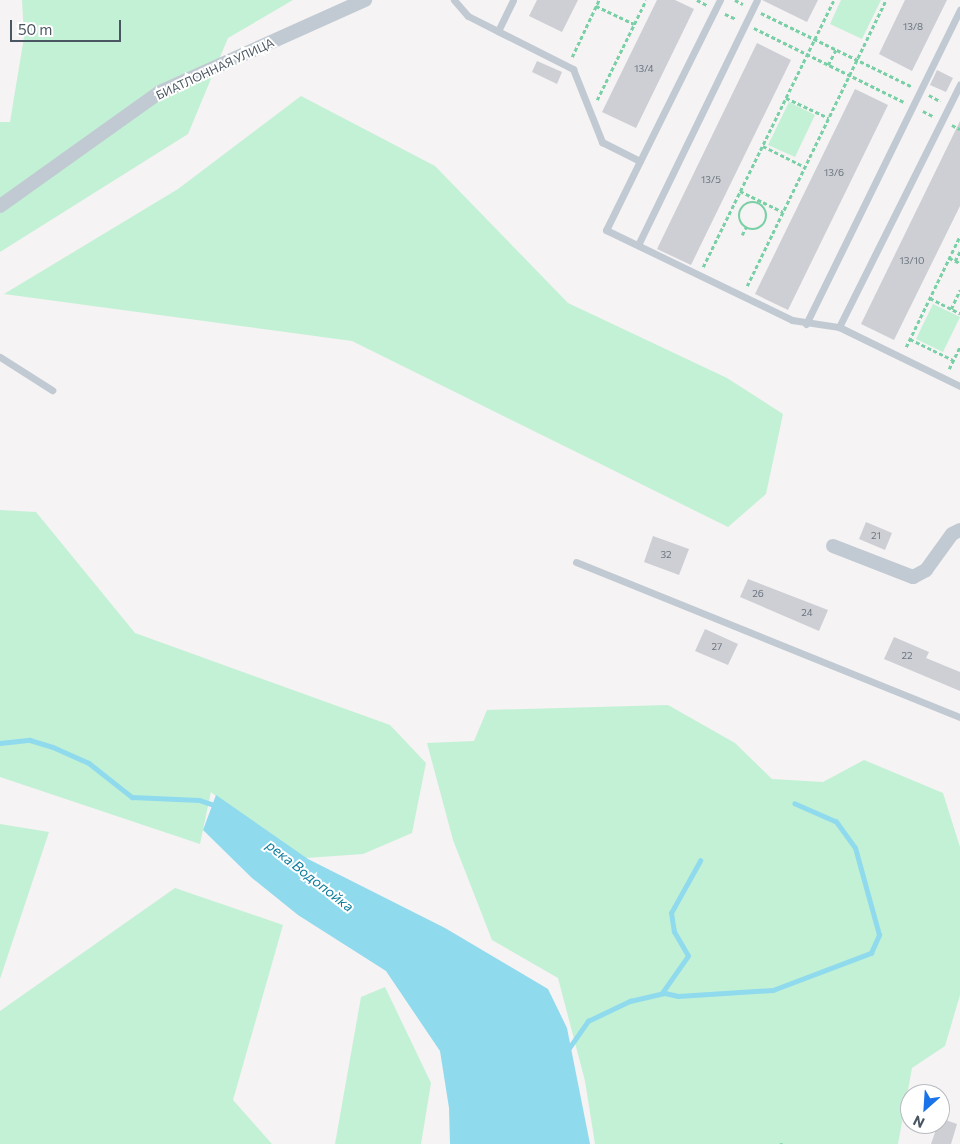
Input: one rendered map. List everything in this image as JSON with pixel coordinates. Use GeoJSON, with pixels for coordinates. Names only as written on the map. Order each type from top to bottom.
{"type":"FeatureCollection","features":[{"type":"Feature","properties":{"kind":"street","name":"БИАТЛОННАЯ УЛИЦА"},"geometry":{"type":"LineString","coordinates":[[0,206],[160,92],[365,0]]}},
{"type":"Feature","properties":{"kind":"street"},"geometry":{"type":"LineString","coordinates":[[833,546],[913,577],[926,570],[952,534],[960,530]]}},
{"type":"Feature","properties":{"kind":"lane"},"geometry":{"type":"LineString","coordinates":[[454,0],[468,16],[568,65],[577,74],[602,142],[640,161]]}},
{"type":"Feature","properties":{"kind":"lane"},"geometry":{"type":"LineString","coordinates":[[498,31],[513,0]]}},
{"type":"Feature","properties":{"kind":"lane"},"geometry":{"type":"LineString","coordinates":[[720,0],[606,230],[742,296],[806,324],[839,327],[960,386]]}},
{"type":"Feature","properties":{"kind":"lane"},"geometry":{"type":"LineString","coordinates":[[638,246],[757,0]]}},
{"type":"Feature","properties":{"kind":"lane"},"geometry":{"type":"LineString","coordinates":[[806,324],[960,10]]}},
{"type":"Feature","properties":{"kind":"lane"},"geometry":{"type":"LineString","coordinates":[[839,327],[960,84]]}},
{"type":"Feature","properties":{"kind":"lane"},"geometry":{"type":"LineString","coordinates":[[0,357],[52,390]]}},
{"type":"Feature","properties":{"kind":"lane"},"geometry":{"type":"LineString","coordinates":[[576,562],[960,717]]}},
{"type":"Feature","properties":{"kind":"path"},"geometry":{"type":"LineString","coordinates":[[568,65],[599,0]]}},
{"type":"Feature","properties":{"kind":"path"},"geometry":{"type":"LineString","coordinates":[[591,112],[646,0]]}},
{"type":"Feature","properties":{"kind":"path"},"geometry":{"type":"LineString","coordinates":[[697,0],[960,129]]}},
{"type":"Feature","properties":{"kind":"path"},"geometry":{"type":"LineString","coordinates":[[735,0],[950,105]]}},
{"type":"Feature","properties":{"kind":"path"},"geometry":{"type":"LineString","coordinates":[[700,275],[834,0]]}},
{"type":"Feature","properties":{"kind":"path"},"geometry":{"type":"LineString","coordinates":[[742,296],[886,0]]}},
{"type":"Feature","properties":{"kind":"path"},"geometry":{"type":"LineString","coordinates":[[596,6],[634,24]]}},
{"type":"Feature","properties":{"kind":"path"},"geometry":{"type":"LineString","coordinates":[[828,64],[836,49]]}},
{"type":"Feature","properties":{"kind":"path"},"geometry":{"type":"LineString","coordinates":[[786,98],[829,118]]}},
{"type":"Feature","properties":{"kind":"path"},"geometry":{"type":"LineString","coordinates":[[763,146],[805,167]]}},
{"type":"Feature","properties":{"kind":"path"},"geometry":{"type":"LineString","coordinates":[[740,191],[783,212]]}},
{"type":"Feature","properties":{"kind":"path"},"geometry":{"type":"LineString","coordinates":[[760,202],[766,211],[766,222],[758,229],[746,227],[740,220],[741,210],[749,203],[760,202]]}},
{"type":"Feature","properties":{"kind":"path"},"geometry":{"type":"LineString","coordinates":[[742,235],[746,227]]}},
{"type":"Feature","properties":{"kind":"path"},"geometry":{"type":"LineString","coordinates":[[900,357],[960,236]]}},
{"type":"Feature","properties":{"kind":"path"},"geometry":{"type":"LineString","coordinates":[[955,261],[960,251]]}},
{"type":"Feature","properties":{"kind":"path"},"geometry":{"type":"LineString","coordinates":[[949,258],[960,264]]}},
{"type":"Feature","properties":{"kind":"path"},"geometry":{"type":"LineString","coordinates":[[951,309],[960,290]]}},
{"type":"Feature","properties":{"kind":"path"},"geometry":{"type":"LineString","coordinates":[[930,298],[960,313]]}},
{"type":"Feature","properties":{"kind":"path"},"geometry":{"type":"LineString","coordinates":[[910,339],[953,360]]}},
{"type":"Feature","properties":{"kind":"path"},"geometry":{"type":"LineString","coordinates":[[944,378],[960,346]]}},
{"type":"Feature","properties":{"kind":"green space"},"geometry":{"type":"Polygon","coordinates":[[[22,0],[293,0],[228,38],[188,134],[0,252],[0,122],[10,122],[24,37],[22,0]]]}},
{"type":"Feature","properties":{"kind":"green space"},"geometry":{"type":"Polygon","coordinates":[[[841,0],[881,0],[862,39],[830,24],[841,0]]]}},
{"type":"Feature","properties":{"kind":"green space"},"geometry":{"type":"Polygon","coordinates":[[[301,96],[435,166],[568,303],[727,378],[783,414],[766,494],[728,527],[352,341],[4,294],[178,189],[301,96]]]}},
{"type":"Feature","properties":{"kind":"green space"},"geometry":{"type":"Polygon","coordinates":[[[789,102],[815,115],[795,157],[768,145],[789,102]]]}},
{"type":"Feature","properties":{"kind":"green space"},"geometry":{"type":"Polygon","coordinates":[[[933,304],[960,317],[943,352],[916,339],[933,304]]]}},
{"type":"Feature","properties":{"kind":"green space"},"geometry":{"type":"Polygon","coordinates":[[[0,510],[36,512],[135,633],[390,725],[426,763],[412,833],[363,854],[306,858],[264,835],[211,792],[200,844],[0,777],[0,510]]]}},
{"type":"Feature","properties":{"kind":"green space"},"geometry":{"type":"Polygon","coordinates":[[[668,705],[735,743],[772,779],[823,782],[864,760],[943,793],[960,847],[960,995],[945,1046],[912,1068],[909,1084],[900,1084],[900,1133],[898,1144],[595,1144],[585,1081],[558,978],[492,940],[453,840],[427,743],[474,741],[487,710],[668,705]]]}},
{"type":"Feature","properties":{"kind":"green space"},"geometry":{"type":"Polygon","coordinates":[[[0,824],[49,832],[0,979],[0,824]]]}},
{"type":"Feature","properties":{"kind":"green space"},"geometry":{"type":"Polygon","coordinates":[[[175,888],[283,925],[233,1100],[272,1144],[0,1144],[0,1011],[175,888]]]}},
{"type":"Feature","properties":{"kind":"green space"},"geometry":{"type":"Polygon","coordinates":[[[385,987],[431,1083],[421,1144],[335,1144],[361,997],[385,987]]]}},
{"type":"Feature","properties":{"kind":"water"},"geometry":{"type":"Polygon","coordinates":[[[216,795],[308,859],[445,928],[548,989],[567,1028],[590,1144],[450,1144],[449,1108],[440,1051],[386,971],[298,915],[252,878],[203,830],[216,795]]]}},
{"type":"Feature","properties":{"kind":"building"},"geometry":{"type":"Polygon","coordinates":[[[537,0],[578,0],[562,32],[529,16],[537,0]]]}},
{"type":"Feature","properties":{"kind":"building"},"geometry":{"type":"Polygon","coordinates":[[[657,0],[675,0],[694,9],[636,128],[602,112],[657,0]]]}},
{"type":"Feature","properties":{"kind":"building"},"geometry":{"type":"Polygon","coordinates":[[[762,0],[818,0],[807,22],[762,0]]]}},
{"type":"Feature","properties":{"kind":"building"},"geometry":{"type":"Polygon","coordinates":[[[905,0],[947,0],[912,71],[879,54],[905,0]]]}},
{"type":"Feature","properties":{"kind":"building"},"geometry":{"type":"Polygon","coordinates":[[[757,43],[791,60],[691,265],[657,249],[757,43]]]}},
{"type":"Feature","properties":{"kind":"building"},"geometry":{"type":"Polygon","coordinates":[[[537,61],[562,72],[557,84],[532,72],[537,61]]]}},
{"type":"Feature","properties":{"kind":"building"},"geometry":{"type":"Polygon","coordinates":[[[937,70],[953,78],[946,92],[930,85],[937,70]]]}},
{"type":"Feature","properties":{"kind":"building"},"geometry":{"type":"Polygon","coordinates":[[[855,89],[888,105],[788,310],[755,294],[855,89]]]}},
{"type":"Feature","properties":{"kind":"building"},"geometry":{"type":"Polygon","coordinates":[[[960,121],[960,206],[894,340],[861,324],[960,121]]]}},
{"type":"Feature","properties":{"kind":"building"},"geometry":{"type":"Polygon","coordinates":[[[866,522],[892,533],[885,550],[859,539],[866,522]]]}},
{"type":"Feature","properties":{"kind":"building"},"geometry":{"type":"Polygon","coordinates":[[[653,536],[689,549],[679,575],[644,562],[653,536]]]}},
{"type":"Feature","properties":{"kind":"building"},"geometry":{"type":"Polygon","coordinates":[[[748,579],[828,610],[819,631],[740,597],[748,579]]]}},
{"type":"Feature","properties":{"kind":"building"},"geometry":{"type":"Polygon","coordinates":[[[705,629],[738,644],[728,665],[695,651],[705,629]]]}},
{"type":"Feature","properties":{"kind":"building"},"geometry":{"type":"Polygon","coordinates":[[[894,637],[929,652],[926,658],[960,672],[960,691],[884,659],[894,637]]]}},
{"type":"Feature","properties":{"kind":"building"},"geometry":{"type":"Polygon","coordinates":[[[950,1122],[957,1124],[951,1144],[931,1144],[934,1134],[950,1134],[950,1122]]]}},
{"type":"Feature","properties":{"kind":"waterway","name":"река Водопойка"},"geometry":{"type":"LineString","coordinates":[[0,743],[30,740],[53,747],[89,763],[132,797],[199,800],[218,806]]}},
{"type":"Feature","properties":{"kind":"waterway"},"geometry":{"type":"LineString","coordinates":[[567,1051],[588,1021],[630,1001],[665,993],[678,996],[773,990],[871,953],[879,935],[855,848],[836,822],[795,804]]}},
{"type":"Feature","properties":{"kind":"waterway"},"geometry":{"type":"LineString","coordinates":[[662,993],[688,956],[674,932],[671,913],[700,861]]}}]}
